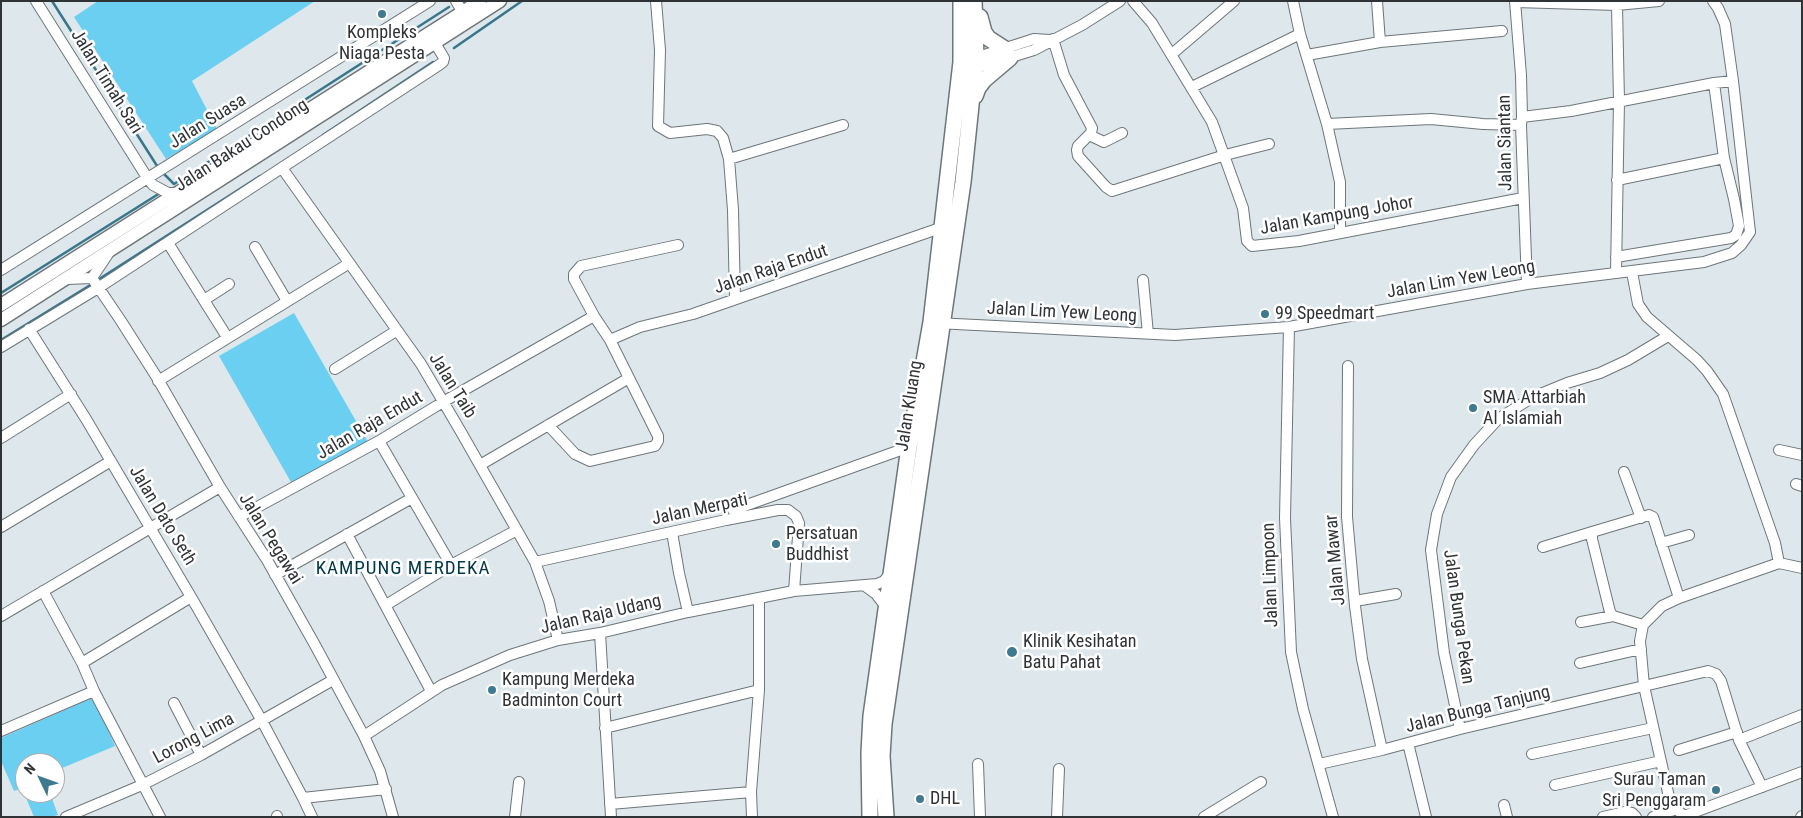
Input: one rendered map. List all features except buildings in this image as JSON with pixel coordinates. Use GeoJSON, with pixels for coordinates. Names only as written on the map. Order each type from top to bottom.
{"type":"FeatureCollection","features":[{"type":"Feature","properties":{"kind":"highway","name":"Jalan Kluang"},"geometry":{"type":"LineString","coordinates":[[870,817],[869,753],[871,716],[890,574],[909,447],[936,323],[962,182],[969,111],[968,65],[961,1]]}},
{"type":"Feature","properties":{"kind":"highway","name":"Jalan Kluang"},"geometry":{"type":"LineString","coordinates":[[886,817],[882,756],[884,724],[936,323],[942,226],[968,65],[976,1]]}},
{"type":"Feature","properties":{"kind":"highway"},"geometry":{"type":"LineString","coordinates":[[969,111],[978,88],[1007,53],[988,38],[984,32],[976,1]]}},
{"type":"Feature","properties":{"kind":"main road","name":"Jalan Bakau Condong"},"geometry":{"type":"LineString","coordinates":[[1,305],[172,193],[480,1]]}},
{"type":"Feature","properties":{"kind":"main road","name":"Jalan Bakau Condong"},"geometry":{"type":"LineString","coordinates":[[1,320],[435,43],[463,11],[500,1]]}},
{"type":"Feature","properties":{"kind":"street","name":"Jalan Timah Sari"},"geometry":{"type":"LineString","coordinates":[[36,1],[152,179]]}},
{"type":"Feature","properties":{"kind":"street","name":"Jalan Suasa"},"geometry":{"type":"LineString","coordinates":[[1,270],[152,179],[172,164],[430,1]]}},
{"type":"Feature","properties":{"kind":"street"},"geometry":{"type":"LineString","coordinates":[[656,1],[660,50],[658,126],[670,132],[707,129],[717,131],[723,138],[729,160],[733,210],[735,299]]}},
{"type":"Feature","properties":{"kind":"street"},"geometry":{"type":"LineString","coordinates":[[968,65],[1007,53],[1034,39],[1052,40],[1082,25],[1120,1]]}},
{"type":"Feature","properties":{"kind":"street","name":"Jalan Kampung Johor"},"geometry":{"type":"LineString","coordinates":[[1133,1],[1152,23],[1212,122],[1243,208],[1247,241],[1250,245],[1254,247],[1299,241],[1523,198]]}},
{"type":"Feature","properties":{"kind":"street"},"geometry":{"type":"LineString","coordinates":[[1172,54],[1234,1]]}},
{"type":"Feature","properties":{"kind":"street"},"geometry":{"type":"LineString","coordinates":[[1293,1],[1300,34],[1327,124],[1340,182],[1340,233]]}},
{"type":"Feature","properties":{"kind":"street"},"geometry":{"type":"LineString","coordinates":[[1377,1],[1380,42]]}},
{"type":"Feature","properties":{"kind":"street"},"geometry":{"type":"LineString","coordinates":[[1515,2],[1617,5],[1659,1]]}},
{"type":"Feature","properties":{"kind":"street","name":"Jalan Lim Yew Leong"},"geometry":{"type":"LineString","coordinates":[[936,323],[1175,335],[1288,326],[1527,284],[1704,262],[1732,254],[1742,245],[1750,232],[1725,24],[1713,1]]}},
{"type":"Feature","properties":{"kind":"street","name":"Jalan Siantan"},"geometry":{"type":"LineString","coordinates":[[1515,2],[1521,75],[1523,198],[1527,284]]}},
{"type":"Feature","properties":{"kind":"street"},"geometry":{"type":"LineString","coordinates":[[1616,273],[1619,101],[1617,5]]}},
{"type":"Feature","properties":{"kind":"street"},"geometry":{"type":"LineString","coordinates":[[1307,55],[1380,42],[1502,31]]}},
{"type":"Feature","properties":{"kind":"street"},"geometry":{"type":"LineString","coordinates":[[1192,87],[1300,34]]}},
{"type":"Feature","properties":{"kind":"street"},"geometry":{"type":"LineString","coordinates":[[1052,40],[1064,75],[1091,125],[1091,133],[1078,146],[1077,150],[1082,161],[1112,191],[1225,155],[1270,144]]}},
{"type":"Feature","properties":{"kind":"street"},"geometry":{"type":"LineString","coordinates":[[1,347],[95,283],[168,243],[439,65],[444,58],[435,43]]}},
{"type":"Feature","properties":{"kind":"street"},"geometry":{"type":"LineString","coordinates":[[1327,124],[1432,119],[1483,124],[1521,121],[1714,83],[1733,81]]}},
{"type":"Feature","properties":{"kind":"street"},"geometry":{"type":"LineString","coordinates":[[1616,258],[1731,238],[1736,235],[1739,226],[1724,158],[1714,83]]}},
{"type":"Feature","properties":{"kind":"street"},"geometry":{"type":"LineString","coordinates":[[729,160],[843,125]]}},
{"type":"Feature","properties":{"kind":"street"},"geometry":{"type":"LineString","coordinates":[[1089,135],[1104,142],[1122,134]]}},
{"type":"Feature","properties":{"kind":"street"},"geometry":{"type":"LineString","coordinates":[[1617,180],[1724,158]]}},
{"type":"Feature","properties":{"kind":"street","name":"Jalan Taib"},"geometry":{"type":"LineString","coordinates":[[282,168],[348,264],[421,364],[480,464],[535,562],[549,602],[558,640]]}},
{"type":"Feature","properties":{"kind":"street"},"geometry":{"type":"LineString","coordinates":[[152,179],[172,193]]}},
{"type":"Feature","properties":{"kind":"street","name":"Jalan Raja Endut"},"geometry":{"type":"LineString","coordinates":[[610,340],[640,327],[693,314],[942,226]]}},
{"type":"Feature","properties":{"kind":"street"},"geometry":{"type":"LineString","coordinates":[[168,243],[227,338]]}},
{"type":"Feature","properties":{"kind":"street"},"geometry":{"type":"LineString","coordinates":[[548,425],[575,454],[590,461],[655,446],[658,442],[658,436],[610,340],[594,316],[574,279],[576,270],[581,266],[678,245]]}},
{"type":"Feature","properties":{"kind":"street"},"geometry":{"type":"LineString","coordinates":[[255,247],[287,301]]}},
{"type":"Feature","properties":{"kind":"street"},"geometry":{"type":"LineString","coordinates":[[95,283],[110,251]]}},
{"type":"Feature","properties":{"kind":"street"},"geometry":{"type":"LineString","coordinates":[[158,381],[348,264]]}},
{"type":"Feature","properties":{"kind":"street"},"geometry":{"type":"LineString","coordinates":[[1632,272],[1638,304],[1647,317],[1707,371],[1723,394],[1772,536],[1778,563]]}},
{"type":"Feature","properties":{"kind":"street"},"geometry":{"type":"LineString","coordinates":[[67,279],[95,283]]}},
{"type":"Feature","properties":{"kind":"street"},"geometry":{"type":"LineString","coordinates":[[1143,280],[1148,334]]}},
{"type":"Feature","properties":{"kind":"street","name":"Jalan Pegawai"},"geometry":{"type":"LineString","coordinates":[[95,283],[158,381],[315,645],[364,736],[380,771],[393,817]]}},
{"type":"Feature","properties":{"kind":"street"},"geometry":{"type":"LineString","coordinates":[[204,300],[229,284]]}},
{"type":"Feature","properties":{"kind":"street","name":"Jalan Raja Endut"},"geometry":{"type":"LineString","coordinates":[[239,517],[379,441],[443,402],[594,316]]}},
{"type":"Feature","properties":{"kind":"street","name":"Jalan Limpoon"},"geometry":{"type":"LineString","coordinates":[[1288,326],[1285,518],[1291,652],[1303,709],[1333,817]]}},
{"type":"Feature","properties":{"kind":"street","name":"Jalan Dato Seth"},"geometry":{"type":"LineString","coordinates":[[29,329],[71,394],[191,597],[262,721],[304,798],[312,817]]}},
{"type":"Feature","properties":{"kind":"street"},"geometry":{"type":"LineString","coordinates":[[335,369],[396,331]]}},
{"type":"Feature","properties":{"kind":"street","name":"Jalan Bunga Pekan"},"geometry":{"type":"LineString","coordinates":[[1460,729],[1444,653],[1431,550],[1437,514],[1451,478],[1474,445],[1498,419],[1533,397],[1567,383],[1600,373],[1628,360],[1668,336]]}},
{"type":"Feature","properties":{"kind":"street","name":"Jalan Mawar"},"geometry":{"type":"LineString","coordinates":[[1348,366],[1347,517],[1362,660],[1382,750]]}},
{"type":"Feature","properties":{"kind":"street"},"geometry":{"type":"LineString","coordinates":[[480,464],[629,378]]}},
{"type":"Feature","properties":{"kind":"street"},"geometry":{"type":"LineString","coordinates":[[1,438],[71,394]]}},
{"type":"Feature","properties":{"kind":"street"},"geometry":{"type":"LineString","coordinates":[[379,441],[451,566]]}},
{"type":"Feature","properties":{"kind":"street"},"geometry":{"type":"LineString","coordinates":[[734,510],[909,447]]}},
{"type":"Feature","properties":{"kind":"street"},"geometry":{"type":"LineString","coordinates":[[1779,450],[1802,455]]}},
{"type":"Feature","properties":{"kind":"street"},"geometry":{"type":"LineString","coordinates":[[1,528],[111,462]]}},
{"type":"Feature","properties":{"kind":"street"},"geometry":{"type":"LineString","coordinates":[[1624,472],[1641,518]]}},
{"type":"Feature","properties":{"kind":"street"},"geometry":{"type":"LineString","coordinates":[[1,616],[220,487]]}},
{"type":"Feature","properties":{"kind":"street"},"geometry":{"type":"LineString","coordinates":[[275,575],[412,498]]}},
{"type":"Feature","properties":{"kind":"street","name":"Jalan Merpati"},"geometry":{"type":"LineString","coordinates":[[535,562],[778,510],[788,510],[796,516],[799,523],[794,591]]}},
{"type":"Feature","properties":{"kind":"street"},"geometry":{"type":"LineString","coordinates":[[1543,546],[1648,515],[1653,517],[1678,598]]}},
{"type":"Feature","properties":{"kind":"street"},"geometry":{"type":"LineString","coordinates":[[386,605],[451,566],[517,530]]}},
{"type":"Feature","properties":{"kind":"street"},"geometry":{"type":"LineString","coordinates":[[672,532],[688,612]]}},
{"type":"Feature","properties":{"kind":"street"},"geometry":{"type":"LineString","coordinates":[[1592,532],[1592,539],[1610,612],[1613,616]]}},
{"type":"Feature","properties":{"kind":"street"},"geometry":{"type":"LineString","coordinates":[[347,534],[431,691]]}},
{"type":"Feature","properties":{"kind":"street"},"geometry":{"type":"LineString","coordinates":[[1661,543],[1689,535]]}},
{"type":"Feature","properties":{"kind":"street"},"geometry":{"type":"LineString","coordinates":[[1682,814],[1669,797],[1644,686],[1640,641],[1643,625],[1662,606],[1678,598],[1778,563],[1802,568]]}},
{"type":"Feature","properties":{"kind":"street","name":"Jalan Raja Udang"},"geometry":{"type":"LineString","coordinates":[[364,736],[431,691],[469,671],[510,654],[558,640],[600,633],[688,612],[794,591],[865,586],[884,581],[890,574]]}},
{"type":"Feature","properties":{"kind":"street"},"geometry":{"type":"LineString","coordinates":[[865,586],[876,594],[886,607]]}},
{"type":"Feature","properties":{"kind":"street"},"geometry":{"type":"LineString","coordinates":[[43,591],[82,663],[94,691],[160,817]]}},
{"type":"Feature","properties":{"kind":"street"},"geometry":{"type":"LineString","coordinates":[[1355,601],[1396,594]]}},
{"type":"Feature","properties":{"kind":"street"},"geometry":{"type":"LineString","coordinates":[[82,663],[191,597]]}},
{"type":"Feature","properties":{"kind":"street"},"geometry":{"type":"LineString","coordinates":[[752,817],[751,792],[759,690],[759,598]]}},
{"type":"Feature","properties":{"kind":"street"},"geometry":{"type":"LineString","coordinates":[[1581,622],[1613,616],[1643,625]]}},
{"type":"Feature","properties":{"kind":"street"},"geometry":{"type":"LineString","coordinates":[[600,633],[611,817]]}},
{"type":"Feature","properties":{"kind":"street"},"geometry":{"type":"LineString","coordinates":[[1580,663],[1641,649]]}},
{"type":"Feature","properties":{"kind":"street","name":"Jalan Bunga Tanjung"},"geometry":{"type":"LineString","coordinates":[[1319,764],[1708,671],[1716,674],[1724,688],[1738,736],[1762,787]]}},
{"type":"Feature","properties":{"kind":"street","name":"Lorong Lima"},"geometry":{"type":"LineString","coordinates":[[66,817],[142,785],[201,755],[333,680]]}},
{"type":"Feature","properties":{"kind":"street"},"geometry":{"type":"LineString","coordinates":[[605,728],[759,690]]}},
{"type":"Feature","properties":{"kind":"street"},"geometry":{"type":"LineString","coordinates":[[1,731],[94,691]]}},
{"type":"Feature","properties":{"kind":"street"},"geometry":{"type":"LineString","coordinates":[[174,703],[201,755]]}},
{"type":"Feature","properties":{"kind":"street"},"geometry":{"type":"LineString","coordinates":[[1679,750],[1738,736],[1802,715]]}},
{"type":"Feature","properties":{"kind":"street"},"geometry":{"type":"LineString","coordinates":[[1532,754],[1653,728]]}},
{"type":"Feature","properties":{"kind":"street"},"geometry":{"type":"LineString","coordinates":[[1408,743],[1426,817]]}},
{"type":"Feature","properties":{"kind":"street"},"geometry":{"type":"LineString","coordinates":[[1556,785],[1661,761]]}},
{"type":"Feature","properties":{"kind":"street"},"geometry":{"type":"LineString","coordinates":[[978,764],[980,817]]}},
{"type":"Feature","properties":{"kind":"street"},"geometry":{"type":"LineString","coordinates":[[1057,817],[1059,769]]}},
{"type":"Feature","properties":{"kind":"street"},"geometry":{"type":"LineString","coordinates":[[1653,817],[1682,814],[1802,772]]}},
{"type":"Feature","properties":{"kind":"street"},"geometry":{"type":"LineString","coordinates":[[515,817],[520,782]]}},
{"type":"Feature","properties":{"kind":"street"},"geometry":{"type":"LineString","coordinates":[[1204,817],[1261,782]]}},
{"type":"Feature","properties":{"kind":"street"},"geometry":{"type":"LineString","coordinates":[[304,798],[386,789]]}},
{"type":"Feature","properties":{"kind":"street"},"geometry":{"type":"LineString","coordinates":[[610,804],[751,792]]}},
{"type":"Feature","properties":{"kind":"street"},"geometry":{"type":"LineString","coordinates":[[1504,805],[1507,817]]}},
{"type":"Feature","properties":{"kind":"street"},"geometry":{"type":"LineString","coordinates":[[1603,817],[1625,812],[1632,813],[1636,817]]}},
{"type":"Feature","properties":{"kind":"shaded area"},"geometry":{"type":"Polygon","coordinates":[[[98,1],[315,1],[192,81],[217,129],[166,159],[74,17],[98,1]]]}},
{"type":"Feature","properties":{"kind":"shaded area"},"geometry":{"type":"Polygon","coordinates":[[[294,313],[368,442],[292,484],[219,356],[294,313]]]}},
{"type":"Feature","properties":{"kind":"shaded area"},"geometry":{"type":"Polygon","coordinates":[[[94,697],[115,746],[65,767],[65,753],[15,753],[14,791],[1,761],[1,738],[94,697]]]}},
{"type":"Feature","properties":{"kind":"shaded area"},"geometry":{"type":"Polygon","coordinates":[[[28,803],[54,803],[58,815],[34,817],[28,803]]]}},
{"type":"Feature","properties":{"kind":"waterway"},"geometry":{"type":"LineString","coordinates":[[52,1],[159,169]]}},
{"type":"Feature","properties":{"kind":"waterway"},"geometry":{"type":"LineString","coordinates":[[454,48],[522,1]]}},
{"type":"Feature","properties":{"kind":"waterway"},"geometry":{"type":"LineString","coordinates":[[163,173],[174,184],[449,7]]}},
{"type":"Feature","properties":{"kind":"waterway"},"geometry":{"type":"LineString","coordinates":[[323,135],[433,62]]}},
{"type":"Feature","properties":{"kind":"waterway"},"geometry":{"type":"LineString","coordinates":[[96,281],[260,176]]}},
{"type":"Feature","properties":{"kind":"waterway"},"geometry":{"type":"LineString","coordinates":[[1,293],[160,193]]}},
{"type":"Feature","properties":{"kind":"waterway"},"geometry":{"type":"LineString","coordinates":[[1,340],[92,284]]}},
{"type":"Feature","properties":{"kind":"place","name":"Kompleks Niaga Pesta"},"geometry":{"type":"Point","coordinates":[382,14]}},
{"type":"Feature","properties":{"kind":"place","name":"99 Speedmart"},"geometry":{"type":"Point","coordinates":[1265,314]}},
{"type":"Feature","properties":{"kind":"place","name":"SMA Attarbiah Al Islamiah"},"geometry":{"type":"Point","coordinates":[1473,408]}},
{"type":"Feature","properties":{"kind":"place","name":"Persatuan Buddhist"},"geometry":{"type":"Point","coordinates":[776,544]}},
{"type":"Feature","properties":{"kind":"place","name":"Klinik Kesihatan Batu Pahat"},"geometry":{"type":"Point","coordinates":[1012,652]}},
{"type":"Feature","properties":{"kind":"place","name":"Kampung Merdeka Badminton Court"},"geometry":{"type":"Point","coordinates":[492,690]}},
{"type":"Feature","properties":{"kind":"place","name":"Surau Taman Sri Penggaram"},"geometry":{"type":"Point","coordinates":[1716,790]}},
{"type":"Feature","properties":{"kind":"place","name":"DHL"},"geometry":{"type":"Point","coordinates":[920,799]}},
{"type":"Feature","properties":{"kind":"district","name":"KAMPUNG MERDEKA"},"geometry":{"type":"Point","coordinates":[403,569]}}]}
